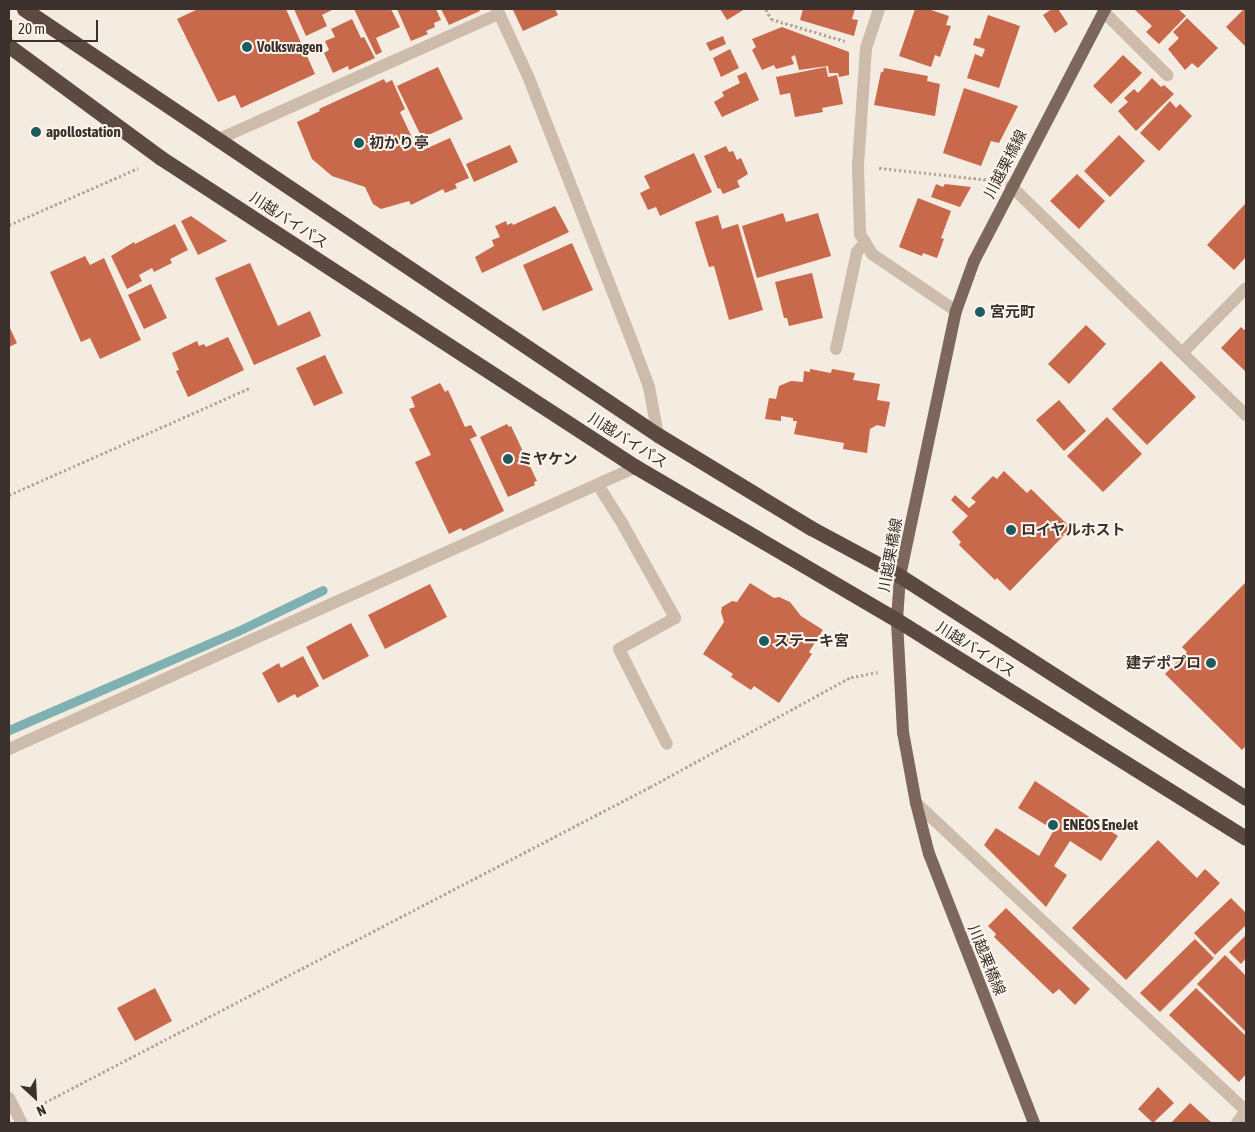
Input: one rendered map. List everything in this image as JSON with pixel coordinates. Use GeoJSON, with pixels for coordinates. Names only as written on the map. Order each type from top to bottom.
{"type":"FeatureCollection","features":[{"type":"Feature","properties":{"kind":"highway","name":"川越バイパス"},"geometry":{"type":"LineString","coordinates":[[24,9],[658,435],[811,528],[900,576],[1246,798]]}},
{"type":"Feature","properties":{"kind":"highway","name":"川越バイパス"},"geometry":{"type":"LineString","coordinates":[[9,46],[161,158],[636,468],[897,620],[1246,838]]}},
{"type":"Feature","properties":{"kind":"main road","name":"川越栗橋線"},"geometry":{"type":"LineString","coordinates":[[1034,1123],[929,854],[916,803],[903,732],[898,668],[897,620],[900,576],[956,311],[974,261],[1011,186],[1104,10]]}},
{"type":"Feature","properties":{"kind":"street"},"geometry":{"type":"LineString","coordinates":[[879,9],[866,48],[858,166],[860,234],[872,254],[956,311]]}},
{"type":"Feature","properties":{"kind":"street"},"geometry":{"type":"LineString","coordinates":[[1104,10],[1167,75]]}},
{"type":"Feature","properties":{"kind":"street"},"geometry":{"type":"LineString","coordinates":[[219,140],[498,11],[528,76],[634,347],[649,387],[658,435]]}},
{"type":"Feature","properties":{"kind":"street"},"geometry":{"type":"LineString","coordinates":[[1011,186],[1246,415]]}},
{"type":"Feature","properties":{"kind":"street"},"geometry":{"type":"LineString","coordinates":[[836,349],[857,252],[865,242]]}},
{"type":"Feature","properties":{"kind":"street"},"geometry":{"type":"LineString","coordinates":[[1182,353],[1246,288]]}},
{"type":"Feature","properties":{"kind":"street"},"geometry":{"type":"LineString","coordinates":[[9,749],[636,468]]}},
{"type":"Feature","properties":{"kind":"street"},"geometry":{"type":"LineString","coordinates":[[598,485],[622,523],[675,618],[618,649],[667,744]]}},
{"type":"Feature","properties":{"kind":"street"},"geometry":{"type":"LineString","coordinates":[[916,803],[1246,1110],[1237,1123]]}},
{"type":"Feature","properties":{"kind":"street"},"geometry":{"type":"LineString","coordinates":[[9,1098],[20,1120]]}},
{"type":"Feature","properties":{"kind":"path"},"geometry":{"type":"LineString","coordinates":[[766,9],[771,19],[866,48]]}},
{"type":"Feature","properties":{"kind":"path"},"geometry":{"type":"LineString","coordinates":[[9,226],[161,158]]}},
{"type":"Feature","properties":{"kind":"path"},"geometry":{"type":"LineString","coordinates":[[858,166],[985,178],[1011,186]]}},
{"type":"Feature","properties":{"kind":"path"},"geometry":{"type":"LineString","coordinates":[[9,495],[249,388]]}},
{"type":"Feature","properties":{"kind":"path"},"geometry":{"type":"LineString","coordinates":[[20,1120],[650,787],[851,677],[898,668]]}},
{"type":"Feature","properties":{"kind":"building","name":"Volkswagen"},"geometry":{"type":"Polygon","coordinates":[[[198,9],[286,9],[315,74],[241,108],[235,95],[218,102],[177,19],[198,9]]]}},
{"type":"Feature","properties":{"kind":"building"},"geometry":{"type":"Polygon","coordinates":[[[294,9],[334,9],[322,15],[327,26],[306,36],[294,9]]]}},
{"type":"Feature","properties":{"kind":"building"},"geometry":{"type":"Polygon","coordinates":[[[354,9],[391,9],[400,27],[376,38],[382,52],[376,55],[354,9]]]}},
{"type":"Feature","properties":{"kind":"building"},"geometry":{"type":"Polygon","coordinates":[[[397,9],[436,9],[441,20],[434,23],[435,27],[426,31],[428,34],[411,41],[397,9]]]}},
{"type":"Feature","properties":{"kind":"building"},"geometry":{"type":"Polygon","coordinates":[[[441,9],[479,9],[480,11],[449,25],[441,9]]]}},
{"type":"Feature","properties":{"kind":"building"},"geometry":{"type":"Polygon","coordinates":[[[555,9],[558,15],[523,31],[513,10],[555,9]]]}},
{"type":"Feature","properties":{"kind":"building"},"geometry":{"type":"Polygon","coordinates":[[[720,9],[745,9],[727,20],[720,9]]]}},
{"type":"Feature","properties":{"kind":"building"},"geometry":{"type":"Polygon","coordinates":[[[803,9],[855,9],[852,19],[858,20],[854,36],[800,20],[803,9]]]}},
{"type":"Feature","properties":{"kind":"building"},"geometry":{"type":"Polygon","coordinates":[[[915,9],[928,9],[949,16],[946,25],[951,26],[940,57],[935,55],[931,67],[899,56],[915,9]]]}},
{"type":"Feature","properties":{"kind":"building"},"geometry":{"type":"Polygon","coordinates":[[[1052,9],[1058,9],[1068,24],[1055,33],[1043,15],[1052,9]]]}},
{"type":"Feature","properties":{"kind":"building"},"geometry":{"type":"Polygon","coordinates":[[[1134,9],[1178,9],[1186,16],[1159,44],[1146,32],[1152,26],[1134,9]]]}},
{"type":"Feature","properties":{"kind":"building"},"geometry":{"type":"Polygon","coordinates":[[[1246,9],[1246,47],[1226,27],[1246,9]]]}},
{"type":"Feature","properties":{"kind":"building"},"geometry":{"type":"Polygon","coordinates":[[[988,15],[1020,26],[999,88],[967,78],[975,54],[982,57],[985,49],[973,45],[975,38],[980,39],[988,15]]]}},
{"type":"Feature","properties":{"kind":"building"},"geometry":{"type":"Polygon","coordinates":[[[1187,18],[1218,48],[1198,68],[1192,63],[1185,70],[1168,49],[1179,38],[1173,32],[1187,18]]]}},
{"type":"Feature","properties":{"kind":"building"},"geometry":{"type":"Polygon","coordinates":[[[352,19],[361,38],[364,37],[375,58],[349,70],[348,66],[333,73],[324,53],[329,50],[325,41],[335,37],[331,29],[352,19]]]}},
{"type":"Feature","properties":{"kind":"building"},"geometry":{"type":"Polygon","coordinates":[[[782,27],[849,52],[849,75],[839,77],[838,73],[829,73],[828,66],[799,70],[795,55],[791,57],[794,64],[776,69],[774,65],[762,70],[752,50],[756,47],[752,39],[782,27]]]}},
{"type":"Feature","properties":{"kind":"building"},"geometry":{"type":"Polygon","coordinates":[[[723,36],[726,44],[710,51],[706,43],[723,36]]]}},
{"type":"Feature","properties":{"kind":"building"},"geometry":{"type":"Polygon","coordinates":[[[730,49],[739,68],[721,77],[713,58],[730,49]]]}},
{"type":"Feature","properties":{"kind":"building"},"geometry":{"type":"Polygon","coordinates":[[[1123,55],[1142,73],[1111,104],[1093,86],[1123,55]]]}},
{"type":"Feature","properties":{"kind":"building"},"geometry":{"type":"Polygon","coordinates":[[[438,67],[463,119],[422,138],[397,86],[438,67]]]}},
{"type":"Feature","properties":{"kind":"building"},"geometry":{"type":"Polygon","coordinates":[[[826,67],[828,77],[837,75],[843,104],[822,108],[823,112],[795,117],[790,93],[780,95],[776,77],[826,67]]]}},
{"type":"Feature","properties":{"kind":"building"},"geometry":{"type":"Polygon","coordinates":[[[884,68],[928,76],[927,81],[940,84],[935,116],[874,105],[881,72],[883,72],[884,68]]]}},
{"type":"Feature","properties":{"kind":"building"},"geometry":{"type":"Polygon","coordinates":[[[746,72],[759,100],[722,117],[714,102],[724,96],[722,92],[740,83],[737,76],[746,72]]]}},
{"type":"Feature","properties":{"kind":"building"},"geometry":{"type":"Polygon","coordinates":[[[1152,78],[1161,87],[1164,85],[1174,94],[1136,131],[1118,111],[1128,102],[1124,98],[1134,89],[1138,93],[1152,78]]]}},
{"type":"Feature","properties":{"kind":"building","name":"初かり亭"},"geometry":{"type":"Polygon","coordinates":[[[384,79],[386,83],[392,80],[405,109],[400,112],[415,144],[419,142],[423,150],[450,138],[469,178],[455,184],[457,188],[445,193],[443,189],[411,205],[409,201],[381,209],[373,204],[365,187],[332,176],[312,159],[297,122],[320,111],[319,109],[384,79]]]}},
{"type":"Feature","properties":{"kind":"building"},"geometry":{"type":"Polygon","coordinates":[[[964,88],[1018,106],[999,143],[991,141],[981,166],[943,153],[964,88]]]}},
{"type":"Feature","properties":{"kind":"building"},"geometry":{"type":"Polygon","coordinates":[[[1170,101],[1176,108],[1180,104],[1192,116],[1159,151],[1140,133],[1170,101]]]}},
{"type":"Feature","properties":{"kind":"building"},"geometry":{"type":"Polygon","coordinates":[[[1119,135],[1145,161],[1110,197],[1084,171],[1119,135]]]}},
{"type":"Feature","properties":{"kind":"building"},"geometry":{"type":"Polygon","coordinates":[[[510,145],[518,162],[474,182],[466,164],[510,145]]]}},
{"type":"Feature","properties":{"kind":"building"},"geometry":{"type":"Polygon","coordinates":[[[726,146],[729,152],[733,151],[737,160],[741,158],[748,174],[737,181],[740,187],[723,194],[720,188],[718,189],[704,156],[726,146]]]}},
{"type":"Feature","properties":{"kind":"building"},"geometry":{"type":"Polygon","coordinates":[[[694,153],[712,192],[660,216],[656,207],[648,210],[640,193],[650,188],[644,176],[694,153]]]}},
{"type":"Feature","properties":{"kind":"building"},"geometry":{"type":"Polygon","coordinates":[[[1077,174],[1105,201],[1079,229],[1050,201],[1077,174]]]}},
{"type":"Feature","properties":{"kind":"building"},"geometry":{"type":"Polygon","coordinates":[[[936,184],[943,187],[945,184],[971,187],[960,207],[931,197],[936,184]]]}},
{"type":"Feature","properties":{"kind":"building"},"geometry":{"type":"Polygon","coordinates":[[[918,198],[951,211],[941,238],[944,239],[937,258],[923,253],[922,256],[899,247],[918,198]]]}},
{"type":"Feature","properties":{"kind":"building"},"geometry":{"type":"Polygon","coordinates":[[[1246,203],[1246,257],[1234,270],[1207,245],[1246,203]]]}},
{"type":"Feature","properties":{"kind":"building"},"geometry":{"type":"Polygon","coordinates":[[[555,206],[569,232],[482,273],[475,257],[494,246],[492,240],[500,237],[495,226],[506,221],[507,225],[512,223],[513,225],[555,206]]]}},
{"type":"Feature","properties":{"kind":"building"},"geometry":{"type":"Polygon","coordinates":[[[783,213],[786,222],[818,213],[831,256],[757,278],[742,226],[783,213]]]}},
{"type":"Feature","properties":{"kind":"building"},"geometry":{"type":"Polygon","coordinates":[[[718,215],[722,229],[738,224],[763,310],[729,320],[714,266],[709,267],[695,222],[718,215]]]}},
{"type":"Feature","properties":{"kind":"building"},"geometry":{"type":"Polygon","coordinates":[[[191,216],[227,241],[198,255],[181,221],[191,216]]]}},
{"type":"Feature","properties":{"kind":"building"},"geometry":{"type":"Polygon","coordinates":[[[175,224],[188,250],[170,259],[172,263],[154,272],[152,268],[139,275],[142,281],[127,289],[111,256],[134,242],[135,244],[175,224]]]}},
{"type":"Feature","properties":{"kind":"building"},"geometry":{"type":"Polygon","coordinates":[[[572,243],[593,290],[543,311],[523,265],[572,243]]]}},
{"type":"Feature","properties":{"kind":"building"},"geometry":{"type":"Polygon","coordinates":[[[85,256],[90,265],[104,258],[141,340],[100,359],[90,338],[81,342],[50,272],[85,256]]]}},
{"type":"Feature","properties":{"kind":"building"},"geometry":{"type":"Polygon","coordinates":[[[250,263],[278,326],[310,311],[321,336],[254,365],[215,278],[250,263]]]}},
{"type":"Feature","properties":{"kind":"building"},"geometry":{"type":"Polygon","coordinates":[[[812,273],[823,318],[789,326],[787,318],[784,318],[775,282],[812,273]]]}},
{"type":"Feature","properties":{"kind":"building"},"geometry":{"type":"Polygon","coordinates":[[[151,284],[167,318],[144,329],[128,295],[151,284]]]}},
{"type":"Feature","properties":{"kind":"building"},"geometry":{"type":"Polygon","coordinates":[[[1086,325],[1106,344],[1069,384],[1048,364],[1086,325]]]}},
{"type":"Feature","properties":{"kind":"building"},"geometry":{"type":"Polygon","coordinates":[[[9,326],[17,343],[9,347],[9,326]]]}},
{"type":"Feature","properties":{"kind":"building"},"geometry":{"type":"Polygon","coordinates":[[[1241,327],[1244,330],[1246,328],[1246,372],[1221,348],[1241,327]]]}},
{"type":"Feature","properties":{"kind":"building"},"geometry":{"type":"Polygon","coordinates":[[[228,337],[244,370],[188,397],[176,371],[179,370],[172,353],[197,341],[199,346],[204,344],[206,347],[228,337]]]}},
{"type":"Feature","properties":{"kind":"building"},"geometry":{"type":"Polygon","coordinates":[[[325,355],[343,393],[314,406],[296,368],[325,355]]]}},
{"type":"Feature","properties":{"kind":"building"},"geometry":{"type":"Polygon","coordinates":[[[1161,361],[1196,397],[1147,445],[1112,409],[1161,361]]]}},
{"type":"Feature","properties":{"kind":"building"},"geometry":{"type":"Polygon","coordinates":[[[810,369],[831,373],[832,369],[855,373],[853,380],[880,384],[877,400],[890,402],[885,427],[877,425],[870,429],[867,453],[843,449],[844,443],[794,434],[797,421],[793,421],[793,418],[781,416],[781,421],[765,419],[769,398],[776,399],[779,386],[791,381],[803,382],[804,371],[810,372],[810,369]]]}},
{"type":"Feature","properties":{"kind":"building"},"geometry":{"type":"Polygon","coordinates":[[[440,383],[445,392],[448,390],[465,427],[471,425],[477,436],[470,439],[504,511],[463,531],[461,528],[449,534],[415,462],[431,455],[409,409],[415,407],[411,397],[440,383]]]}},
{"type":"Feature","properties":{"kind":"building"},"geometry":{"type":"Polygon","coordinates":[[[1059,400],[1086,431],[1064,451],[1036,420],[1059,400]]]}},
{"type":"Feature","properties":{"kind":"building"},"geometry":{"type":"Polygon","coordinates":[[[1107,417],[1142,454],[1103,492],[1067,456],[1107,417]]]}},
{"type":"Feature","properties":{"kind":"building","name":"ミヤケン"},"geometry":{"type":"Polygon","coordinates":[[[507,424],[509,427],[511,426],[537,481],[534,482],[535,485],[508,497],[480,437],[507,424]]]}},
{"type":"Feature","properties":{"kind":"building","name":"ロイヤルホスト"},"geometry":{"type":"Polygon","coordinates":[[[1004,471],[1027,493],[1031,489],[1071,528],[1010,591],[997,578],[995,580],[959,545],[961,542],[952,532],[968,516],[951,500],[955,495],[969,508],[976,502],[971,498],[993,476],[997,479],[1004,471]]]}},
{"type":"Feature","properties":{"kind":"building","name":"建デポプロ"},"geometry":{"type":"Polygon","coordinates":[[[1246,582],[1246,746],[1242,750],[1165,674],[1187,652],[1182,647],[1246,582]]]}},
{"type":"Feature","properties":{"kind":"building","name":"ステーキ宮"},"geometry":{"type":"Polygon","coordinates":[[[750,583],[774,598],[779,597],[790,602],[801,616],[823,630],[809,652],[812,654],[779,703],[754,686],[751,690],[731,677],[733,674],[703,654],[724,622],[721,612],[722,607],[732,601],[737,602],[750,583]]]}},
{"type":"Feature","properties":{"kind":"building"},"geometry":{"type":"Polygon","coordinates":[[[430,584],[447,617],[385,649],[368,615],[430,584]]]}},
{"type":"Feature","properties":{"kind":"building"},"geometry":{"type":"Polygon","coordinates":[[[351,623],[369,656],[323,680],[306,647],[351,623]]]}},
{"type":"Feature","properties":{"kind":"building"},"geometry":{"type":"Polygon","coordinates":[[[303,656],[319,686],[297,698],[295,694],[278,703],[262,673],[279,663],[281,668],[303,656]]]}},
{"type":"Feature","properties":{"kind":"building"},"geometry":{"type":"Polygon","coordinates":[[[1035,781],[1118,836],[1101,861],[1070,841],[1054,866],[1067,875],[1046,907],[984,845],[996,828],[1039,856],[1054,830],[1018,808],[1035,781]]]}},
{"type":"Feature","properties":{"kind":"building"},"geometry":{"type":"Polygon","coordinates":[[[1158,840],[1197,878],[1205,869],[1220,883],[1126,980],[1072,928],[1158,840]]]}},
{"type":"Feature","properties":{"kind":"building"},"geometry":{"type":"Polygon","coordinates":[[[1231,898],[1246,913],[1246,925],[1215,955],[1194,933],[1231,898]]]}},
{"type":"Feature","properties":{"kind":"building"},"geometry":{"type":"Polygon","coordinates":[[[1006,908],[1090,989],[1075,1005],[1059,989],[1053,994],[994,937],[996,934],[988,926],[1006,908]]]}},
{"type":"Feature","properties":{"kind":"building"},"geometry":{"type":"Polygon","coordinates":[[[1246,935],[1246,958],[1241,964],[1229,952],[1246,935]]]}},
{"type":"Feature","properties":{"kind":"building"},"geometry":{"type":"Polygon","coordinates":[[[1195,939],[1214,958],[1160,1012],[1140,993],[1195,939]]]}},
{"type":"Feature","properties":{"kind":"building"},"geometry":{"type":"Polygon","coordinates":[[[1225,955],[1246,976],[1246,1032],[1197,984],[1225,955]]]}},
{"type":"Feature","properties":{"kind":"building"},"geometry":{"type":"Polygon","coordinates":[[[155,988],[172,1021],[135,1041],[117,1008],[155,988]]]}},
{"type":"Feature","properties":{"kind":"building"},"geometry":{"type":"Polygon","coordinates":[[[1196,988],[1246,1036],[1246,1074],[1239,1082],[1169,1015],[1196,988]]]}},
{"type":"Feature","properties":{"kind":"building"},"geometry":{"type":"Polygon","coordinates":[[[1158,1087],[1174,1103],[1153,1123],[1138,1109],[1158,1087]]]}},
{"type":"Feature","properties":{"kind":"building"},"geometry":{"type":"Polygon","coordinates":[[[1190,1103],[1212,1123],[1171,1123],[1190,1103]]]}},
{"type":"Feature","properties":{"kind":"waterway"},"geometry":{"type":"LineString","coordinates":[[9,730],[238,631],[323,590]]}},
{"type":"Feature","properties":{"kind":"place","name":"Volkswagen"},"geometry":{"type":"Point","coordinates":[247,47]}},
{"type":"Feature","properties":{"kind":"place","name":"apollostation"},"geometry":{"type":"Point","coordinates":[36,132]}},
{"type":"Feature","properties":{"kind":"place","name":"初かり亭"},"geometry":{"type":"Point","coordinates":[359,143]}},
{"type":"Feature","properties":{"kind":"place","name":"宮元町"},"geometry":{"type":"Point","coordinates":[980,312]}},
{"type":"Feature","properties":{"kind":"place","name":"ミヤケン"},"geometry":{"type":"Point","coordinates":[508,459]}},
{"type":"Feature","properties":{"kind":"place","name":"ロイヤルホスト"},"geometry":{"type":"Point","coordinates":[1011,530]}},
{"type":"Feature","properties":{"kind":"place","name":"ステーキ宮"},"geometry":{"type":"Point","coordinates":[764,641]}},
{"type":"Feature","properties":{"kind":"place","name":"建デポプロ"},"geometry":{"type":"Point","coordinates":[1211,663]}},
{"type":"Feature","properties":{"kind":"place","name":"ENEOS EneJet"},"geometry":{"type":"Point","coordinates":[1053,825]}}]}
